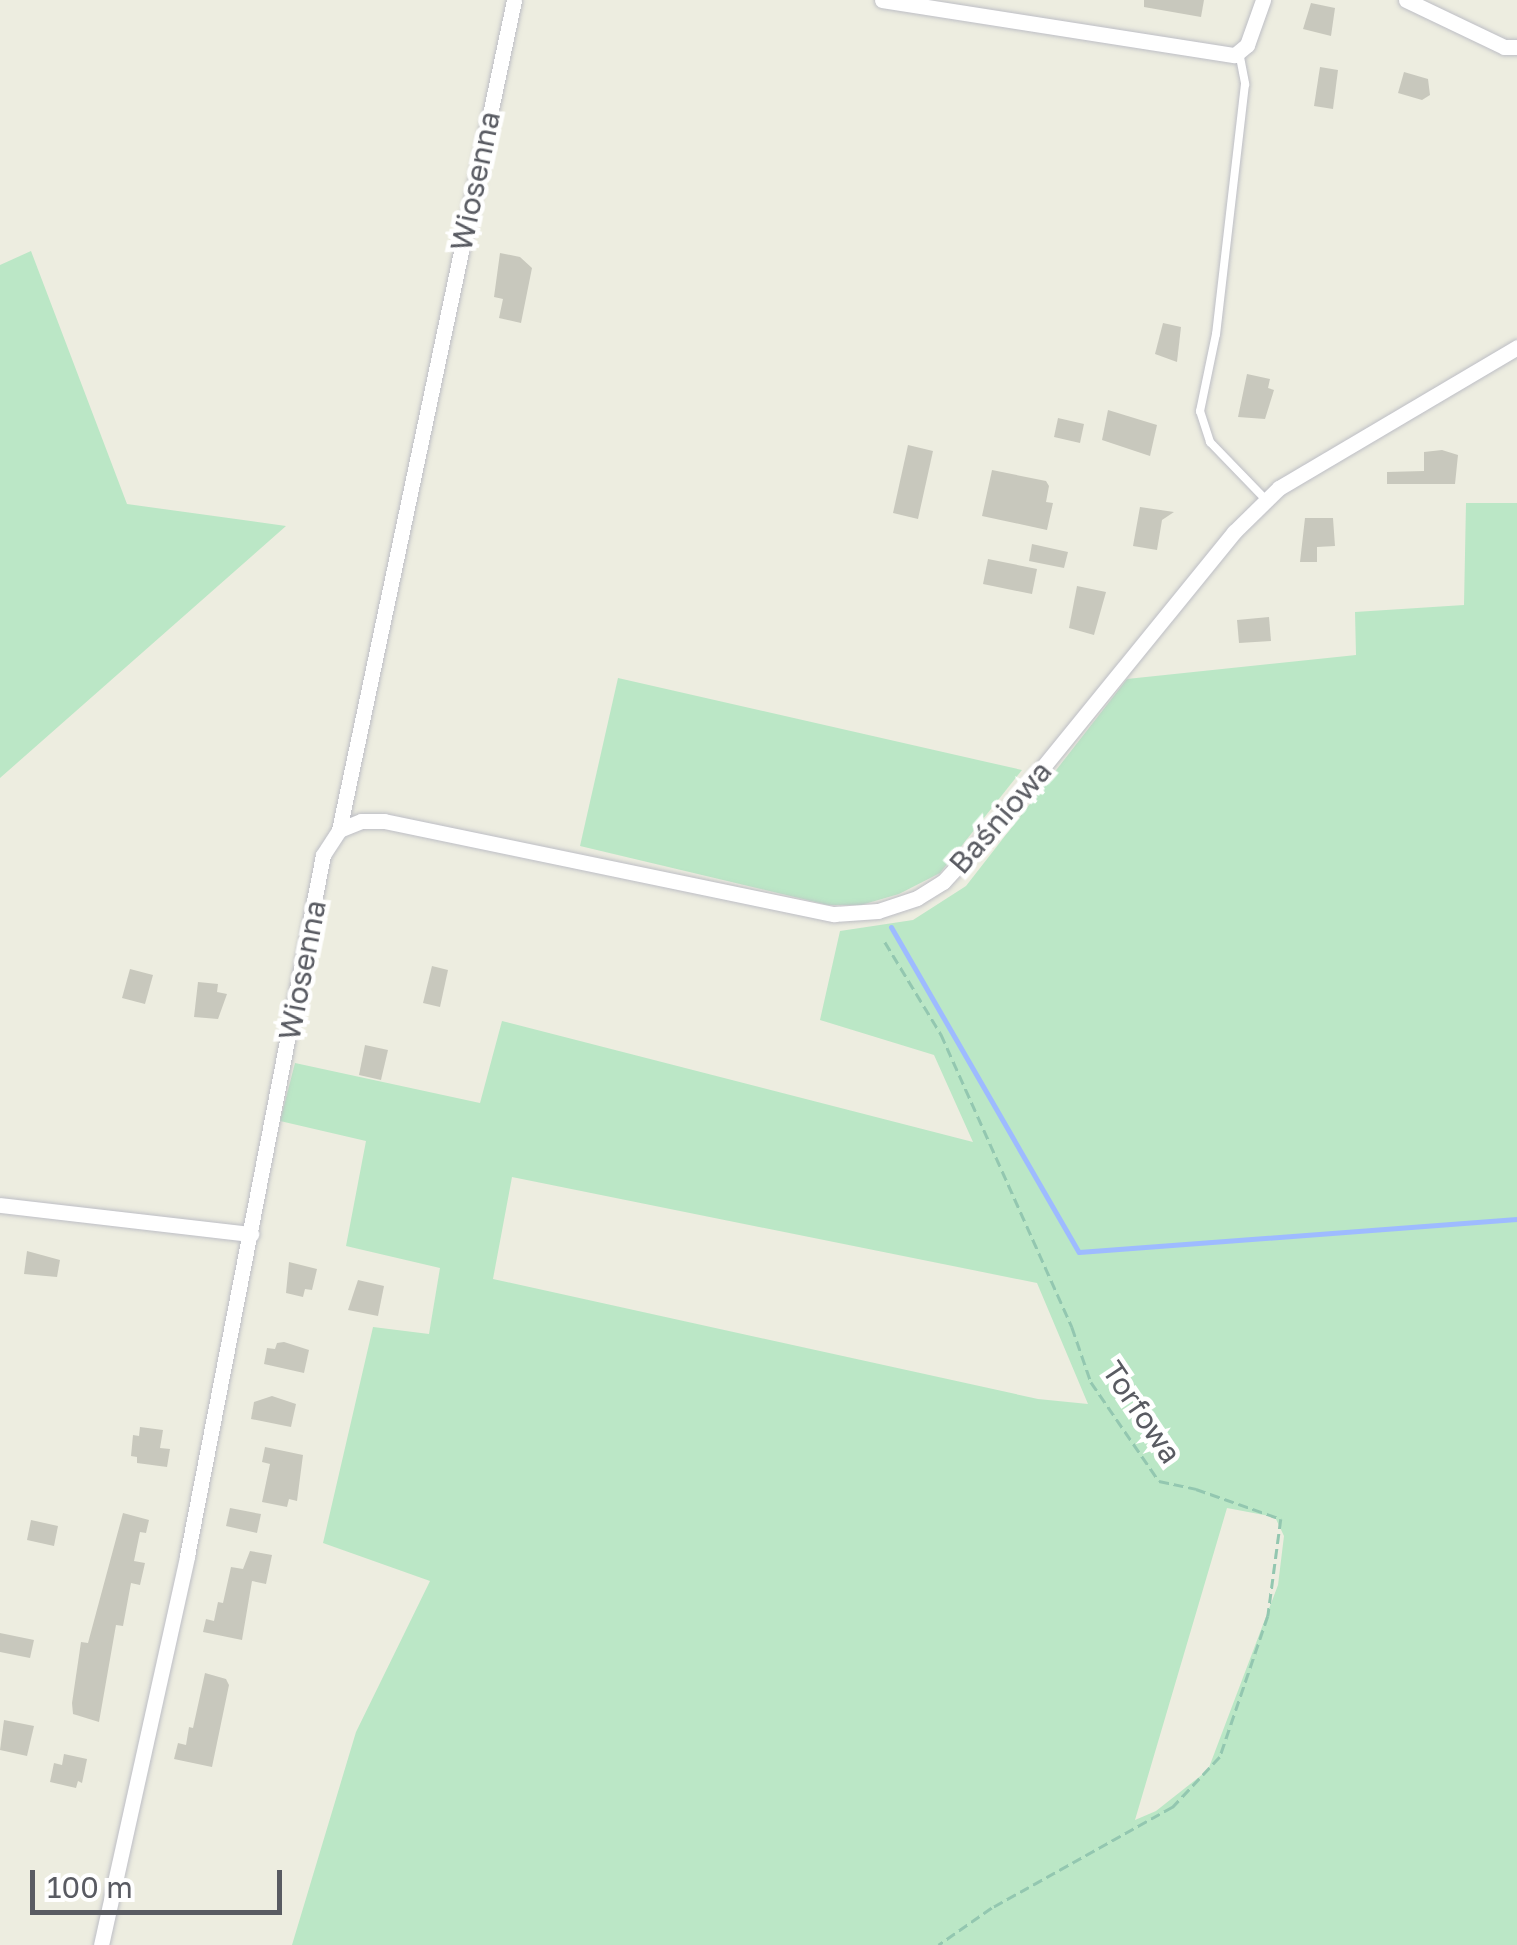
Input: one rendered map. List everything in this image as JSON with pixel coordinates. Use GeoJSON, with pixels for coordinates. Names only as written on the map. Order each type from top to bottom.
{"type":"FeatureCollection","features":[{"type":"Feature","properties":{"kind":"street","name":"Wiosenna"},"geometry":{"type":"LineString","coordinates":[[101,1945],[191,1537],[324,855],[340,830],[514,0]]}},
{"type":"Feature","properties":{"kind":"street"},"geometry":{"type":"LineString","coordinates":[[882,0],[1235,55],[1247,45],[1263,0]]}},
{"type":"Feature","properties":{"kind":"street"},"geometry":{"type":"LineString","coordinates":[[1406,0],[1504,46],[1517,48]]}},
{"type":"Feature","properties":{"kind":"street","name":"Baśniowa"},"geometry":{"type":"LineString","coordinates":[[340,830],[361,821],[384,821],[834,914],[891,907],[943,882],[1024,792],[1234,532],[1279,488],[1517,347]]}},
{"type":"Feature","properties":{"kind":"street"},"geometry":{"type":"LineString","coordinates":[[0,1205],[251,1234]]}},
{"type":"Feature","properties":{"kind":"lane"},"geometry":{"type":"LineString","coordinates":[[1239,52],[1245,84],[1216,334],[1200,412],[1210,442],[1266,501]]}},
{"type":"Feature","properties":{"kind":"path","name":"Torfowa"},"geometry":{"type":"LineString","coordinates":[[885,942],[949,1051],[1072,1327],[1092,1382],[1159,1480],[1196,1488],[1281,1520],[1268,1616],[1220,1757],[1173,1808],[992,1908],[939,1945]]}},
{"type":"Feature","properties":{"kind":"green space"},"geometry":{"type":"Polygon","coordinates":[[[31,251],[127,504],[286,526],[0,778],[0,265],[31,251]]]}},
{"type":"Feature","properties":{"kind":"green space"},"geometry":{"type":"Polygon","coordinates":[[[1466,503],[1517,503],[1517,1945],[292,1945],[356,1732],[430,1581],[323,1543],[373,1327],[429,1334],[440,1268],[346,1246],[366,1141],[280,1121],[295,1063],[480,1103],[502,1021],[973,1142],[934,1055],[820,1020],[840,931],[913,920],[966,886],[1127,679],[1356,655],[1355,612],[1464,605],[1466,503]],[[512,1177],[493,1279],[1038,1399],[1088,1404],[1037,1283],[512,1177]],[[1227,1508],[1135,1820],[1156,1811],[1208,1770],[1278,1585],[1284,1536],[1275,1517],[1227,1508]]]}},
{"type":"Feature","properties":{"kind":"green space"},"geometry":{"type":"Polygon","coordinates":[[[618,678],[1022,770],[940,873],[899,894],[861,905],[828,905],[580,846],[618,678]]]}},
{"type":"Feature","properties":{"kind":"building"},"geometry":{"type":"Polygon","coordinates":[[[1144,0],[1204,0],[1201,17],[1144,7],[1144,0]]]}},
{"type":"Feature","properties":{"kind":"building"},"geometry":{"type":"Polygon","coordinates":[[[1311,3],[1335,8],[1331,36],[1303,29],[1311,3]]]}},
{"type":"Feature","properties":{"kind":"building"},"geometry":{"type":"Polygon","coordinates":[[[1320,67],[1338,70],[1333,109],[1314,106],[1320,67]]]}},
{"type":"Feature","properties":{"kind":"building"},"geometry":{"type":"Polygon","coordinates":[[[1404,72],[1428,79],[1430,95],[1422,100],[1398,93],[1404,72]]]}},
{"type":"Feature","properties":{"kind":"building"},"geometry":{"type":"Polygon","coordinates":[[[500,253],[520,257],[532,268],[521,323],[499,318],[503,299],[494,297],[500,253]]]}},
{"type":"Feature","properties":{"kind":"building"},"geometry":{"type":"Polygon","coordinates":[[[1163,323],[1181,327],[1177,362],[1155,354],[1163,323]]]}},
{"type":"Feature","properties":{"kind":"building"},"geometry":{"type":"Polygon","coordinates":[[[1247,374],[1270,379],[1268,388],[1274,390],[1265,419],[1238,417],[1247,374]]]}},
{"type":"Feature","properties":{"kind":"building"},"geometry":{"type":"Polygon","coordinates":[[[1108,410],[1157,425],[1150,456],[1102,440],[1108,410]]]}},
{"type":"Feature","properties":{"kind":"building"},"geometry":{"type":"Polygon","coordinates":[[[1058,418],[1084,424],[1080,443],[1054,437],[1058,418]]]}},
{"type":"Feature","properties":{"kind":"building"},"geometry":{"type":"Polygon","coordinates":[[[908,445],[933,451],[918,519],[893,513],[908,445]]]}},
{"type":"Feature","properties":{"kind":"building"},"geometry":{"type":"Polygon","coordinates":[[[1442,450],[1458,455],[1455,484],[1387,484],[1387,472],[1424,471],[1424,452],[1442,450]]]}},
{"type":"Feature","properties":{"kind":"building"},"geometry":{"type":"Polygon","coordinates":[[[992,470],[1046,481],[1046,502],[1053,503],[1047,530],[982,516],[992,470]]]}},
{"type":"Feature","properties":{"kind":"building"},"geometry":{"type":"Polygon","coordinates":[[[1140,507],[1174,512],[1162,520],[1157,550],[1133,546],[1140,507]]]}},
{"type":"Feature","properties":{"kind":"building"},"geometry":{"type":"Polygon","coordinates":[[[1305,518],[1333,518],[1335,546],[1317,547],[1317,562],[1300,562],[1305,518]]]}},
{"type":"Feature","properties":{"kind":"building"},"geometry":{"type":"Polygon","coordinates":[[[1032,544],[1068,552],[1064,568],[1029,561],[1032,544]]]}},
{"type":"Feature","properties":{"kind":"building"},"geometry":{"type":"Polygon","coordinates":[[[988,559],[1037,569],[1032,594],[983,584],[988,559]]]}},
{"type":"Feature","properties":{"kind":"building"},"geometry":{"type":"Polygon","coordinates":[[[1077,586],[1106,592],[1094,635],[1069,628],[1077,586]]]}},
{"type":"Feature","properties":{"kind":"building"},"geometry":{"type":"Polygon","coordinates":[[[1269,617],[1271,641],[1239,643],[1237,620],[1269,617]]]}},
{"type":"Feature","properties":{"kind":"building"},"geometry":{"type":"Polygon","coordinates":[[[432,966],[448,970],[440,1007],[423,1003],[432,966]]]}},
{"type":"Feature","properties":{"kind":"building"},"geometry":{"type":"Polygon","coordinates":[[[130,969],[153,975],[145,1004],[122,998],[130,969]]]}},
{"type":"Feature","properties":{"kind":"building"},"geometry":{"type":"Polygon","coordinates":[[[198,982],[218,984],[217,992],[227,994],[218,1019],[194,1017],[198,982]]]}},
{"type":"Feature","properties":{"kind":"building"},"geometry":{"type":"Polygon","coordinates":[[[365,1045],[388,1050],[381,1080],[359,1075],[365,1045]]]}},
{"type":"Feature","properties":{"kind":"building"},"geometry":{"type":"Polygon","coordinates":[[[27,1251],[60,1260],[57,1277],[24,1274],[27,1251]]]}},
{"type":"Feature","properties":{"kind":"building"},"geometry":{"type":"Polygon","coordinates":[[[289,1262],[317,1269],[312,1290],[305,1289],[303,1297],[286,1293],[289,1262]]]}},
{"type":"Feature","properties":{"kind":"building"},"geometry":{"type":"Polygon","coordinates":[[[358,1280],[384,1286],[378,1316],[348,1310],[358,1280]]]}},
{"type":"Feature","properties":{"kind":"building"},"geometry":{"type":"Polygon","coordinates":[[[277,1343],[309,1350],[304,1373],[264,1364],[267,1348],[275,1349],[277,1343]]]}},
{"type":"Feature","properties":{"kind":"building"},"geometry":{"type":"Polygon","coordinates":[[[272,1396],[296,1404],[291,1427],[251,1419],[254,1402],[272,1396]]]}},
{"type":"Feature","properties":{"kind":"building"},"geometry":{"type":"Polygon","coordinates":[[[140,1427],[163,1430],[160,1448],[170,1449],[167,1467],[137,1463],[137,1457],[131,1456],[133,1435],[139,1436],[140,1427]]]}},
{"type":"Feature","properties":{"kind":"building"},"geometry":{"type":"Polygon","coordinates":[[[265,1447],[303,1455],[297,1501],[289,1499],[287,1507],[262,1502],[270,1464],[262,1462],[265,1447]]]}},
{"type":"Feature","properties":{"kind":"building"},"geometry":{"type":"Polygon","coordinates":[[[230,1508],[261,1514],[257,1533],[226,1526],[230,1508]]]}},
{"type":"Feature","properties":{"kind":"building"},"geometry":{"type":"Polygon","coordinates":[[[123,1513],[149,1520],[146,1533],[140,1532],[134,1561],[145,1563],[140,1585],[131,1583],[123,1626],[116,1625],[99,1722],[73,1714],[72,1703],[81,1642],[88,1643],[123,1513]]]}},
{"type":"Feature","properties":{"kind":"building"},"geometry":{"type":"Polygon","coordinates":[[[31,1520],[58,1526],[54,1546],[27,1540],[31,1520]]]}},
{"type":"Feature","properties":{"kind":"building"},"geometry":{"type":"Polygon","coordinates":[[[250,1551],[272,1555],[266,1584],[252,1581],[242,1640],[203,1632],[206,1619],[214,1621],[218,1602],[223,1603],[231,1567],[243,1569],[250,1551]]]}},
{"type":"Feature","properties":{"kind":"building"},"geometry":{"type":"Polygon","coordinates":[[[0,1633],[34,1640],[30,1658],[0,1652],[0,1633]]]}},
{"type":"Feature","properties":{"kind":"building"},"geometry":{"type":"Polygon","coordinates":[[[205,1673],[226,1679],[229,1685],[212,1767],[174,1759],[178,1743],[186,1745],[189,1727],[193,1728],[205,1673]]]}},
{"type":"Feature","properties":{"kind":"building"},"geometry":{"type":"Polygon","coordinates":[[[4,1720],[34,1726],[27,1756],[0,1750],[4,1720]]]}},
{"type":"Feature","properties":{"kind":"building"},"geometry":{"type":"Polygon","coordinates":[[[64,1754],[87,1759],[82,1783],[78,1781],[76,1788],[50,1782],[54,1763],[62,1765],[64,1754]]]}},
{"type":"Feature","properties":{"kind":"waterway"},"geometry":{"type":"LineString","coordinates":[[891,927],[1079,1252],[1517,1219]]}}]}
